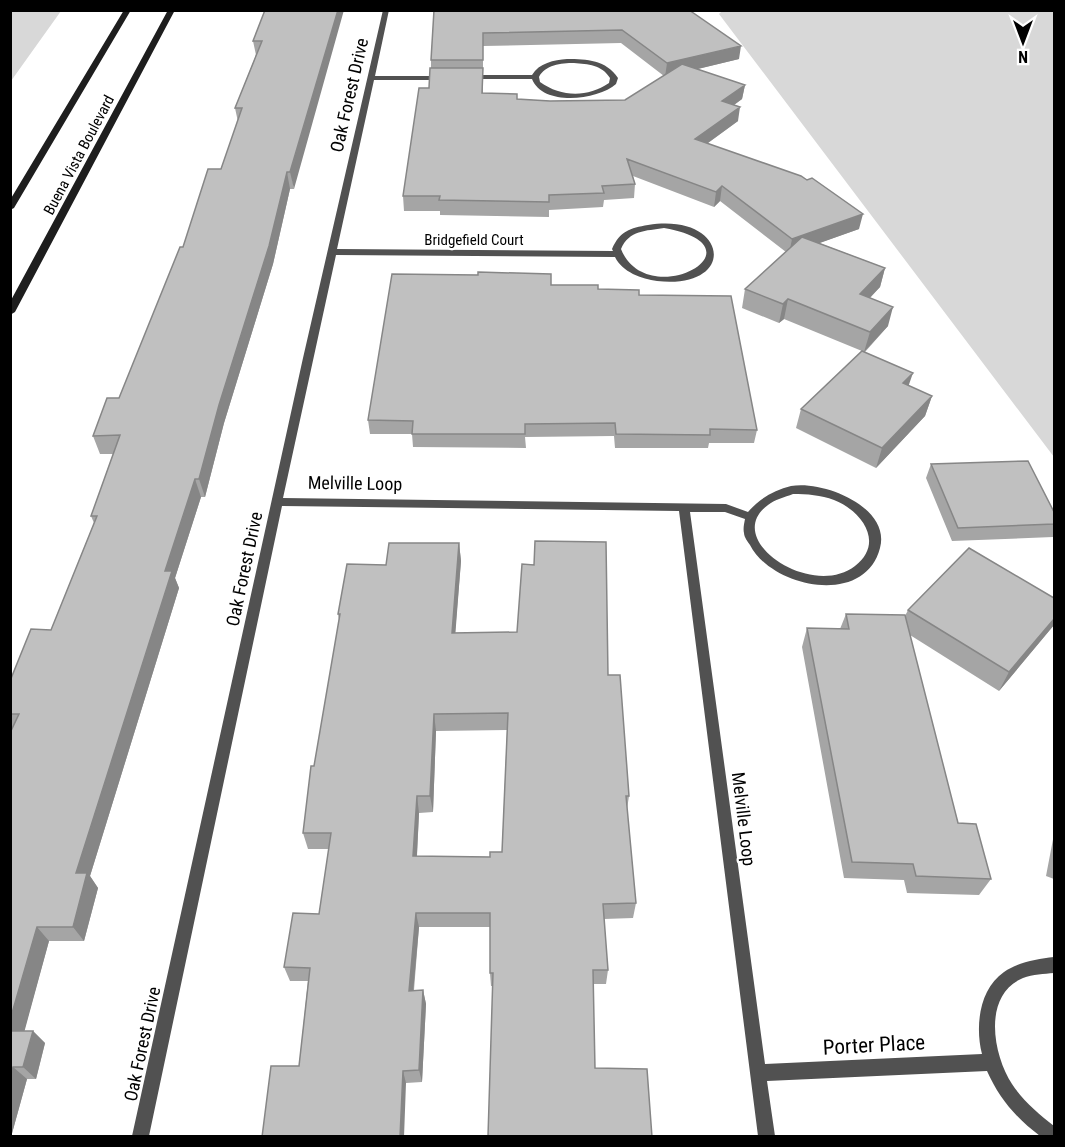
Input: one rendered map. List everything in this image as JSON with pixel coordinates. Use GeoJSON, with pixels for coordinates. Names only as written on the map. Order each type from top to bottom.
{"type":"FeatureCollection","features":[{"type":"Feature","properties":{"kind":"main road","name":"Buena Vista Boulevard"},"geometry":{"type":"LineString","coordinates":[[10,208],[128,10]]}},
{"type":"Feature","properties":{"kind":"main road","name":"Buena Vista Boulevard"},"geometry":{"type":"LineString","coordinates":[[10,312],[172,10]]}},
{"type":"Feature","properties":{"kind":"street","name":"Oak Forest Drive"},"geometry":{"type":"LineString","coordinates":[[140,1137],[386,10]]}},
{"type":"Feature","properties":{"kind":"street"},"geometry":{"type":"LineString","coordinates":[[581,60],[604,67],[611,72],[614,78],[606,89],[587,95],[574,96],[542,88],[535,77],[538,71],[555,62],[581,60]]}},
{"type":"Feature","properties":{"kind":"street"},"geometry":{"type":"LineString","coordinates":[[371,78],[535,77]]}},
{"type":"Feature","properties":{"kind":"street"},"geometry":{"type":"LineString","coordinates":[[664,225],[695,233],[705,240],[711,249],[712,257],[708,266],[699,272],[672,279],[642,275],[620,262],[616,254],[616,244],[628,233],[648,226],[664,225]]}},
{"type":"Feature","properties":{"kind":"street","name":"Bridgefield Court"},"geometry":{"type":"LineString","coordinates":[[332,252],[616,254]]}},
{"type":"Feature","properties":{"kind":"street"},"geometry":{"type":"LineString","coordinates":[[792,490],[813,490],[834,495],[853,505],[867,518],[875,533],[875,549],[869,562],[857,572],[840,579],[799,578],[780,570],[764,559],[753,546],[749,531],[750,518],[758,504],[773,495],[792,490]]}},
{"type":"Feature","properties":{"kind":"street","name":"Melville Loop"},"geometry":{"type":"LineString","coordinates":[[277,502],[726,508],[750,518]]}},
{"type":"Feature","properties":{"kind":"street","name":"Melville Loop"},"geometry":{"type":"LineString","coordinates":[[684,507],[766,1137]]}},
{"type":"Feature","properties":{"kind":"street"},"geometry":{"type":"LineString","coordinates":[[1054,965],[1029,968],[1006,980],[991,1002],[986,1030],[992,1062],[1006,1091],[1029,1118],[1054,1136]]}},
{"type":"Feature","properties":{"kind":"street","name":"Porter Place"},"geometry":{"type":"LineString","coordinates":[[758,1073],[992,1062]]}},
{"type":"Feature","properties":{"kind":"shaded area"},"geometry":{"type":"Polygon","coordinates":[[[723,10],[1054,11],[1054,457],[719,14],[723,10]]]}},
{"type":"Feature","properties":{"kind":"shaded area"},"geometry":{"type":"Polygon","coordinates":[[[10,11],[61,11],[11,81],[10,11]]]}},
{"type":"Feature","properties":{"kind":"building"},"geometry":{"type":"Polygon","coordinates":[[[265,10],[338,10],[290,172],[287,172],[269,246],[219,405],[199,479],[195,479],[165,571],[172,571],[76,873],[87,873],[73,927],[37,927],[10,1020],[10,733],[19,714],[10,714],[10,681],[31,629],[51,630],[97,516],[91,516],[120,435],[93,436],[107,398],[119,398],[180,247],[183,247],[208,169],[221,169],[242,108],[235,108],[262,41],[253,41],[265,10]]]}},
{"type":"Feature","properties":{"kind":"building"},"geometry":{"type":"Polygon","coordinates":[[[434,10],[689,10],[741,46],[667,63],[622,30],[483,33],[483,60],[431,60],[434,10]]]}},
{"type":"Feature","properties":{"kind":"building"},"geometry":{"type":"Polygon","coordinates":[[[682,64],[745,85],[722,101],[740,107],[695,139],[807,180],[812,178],[863,214],[792,239],[722,186],[716,192],[627,159],[635,184],[602,186],[604,193],[549,195],[549,202],[439,200],[440,196],[403,196],[419,88],[429,88],[430,68],[483,68],[482,93],[517,94],[517,99],[625,100],[682,64]]]}},
{"type":"Feature","properties":{"kind":"building"},"geometry":{"type":"Polygon","coordinates":[[[802,237],[885,268],[860,294],[893,307],[870,332],[788,299],[783,304],[745,289],[802,237]]]}},
{"type":"Feature","properties":{"kind":"building"},"geometry":{"type":"Polygon","coordinates":[[[478,272],[551,274],[551,285],[598,285],[598,289],[639,290],[639,295],[731,296],[757,430],[710,429],[710,435],[616,434],[615,423],[525,424],[525,434],[412,434],[413,421],[368,420],[392,274],[478,275],[478,272]]]}},
{"type":"Feature","properties":{"kind":"building"},"geometry":{"type":"Polygon","coordinates":[[[862,351],[913,373],[903,383],[932,396],[882,448],[801,409],[862,351]]]}},
{"type":"Feature","properties":{"kind":"building"},"geometry":{"type":"Polygon","coordinates":[[[1028,461],[1054,512],[1054,524],[958,528],[931,464],[1028,461]]]}},
{"type":"Feature","properties":{"kind":"building"},"geometry":{"type":"Polygon","coordinates":[[[535,541],[606,542],[608,675],[620,675],[629,796],[626,796],[636,903],[603,904],[608,970],[593,970],[595,1068],[647,1069],[652,1137],[488,1136],[493,973],[490,973],[490,913],[416,913],[409,991],[423,990],[419,1070],[403,1071],[400,1137],[262,1137],[271,1066],[299,1066],[310,968],[284,967],[293,913],[319,914],[331,833],[303,833],[311,766],[314,766],[347,564],[386,565],[389,543],[459,543],[452,633],[517,632],[522,564],[534,565],[535,541]],[[508,713],[434,714],[430,796],[417,796],[413,856],[490,857],[490,852],[502,852],[508,713]]]}},
{"type":"Feature","properties":{"kind":"building"},"geometry":{"type":"Polygon","coordinates":[[[969,548],[1054,598],[1054,619],[1009,672],[908,610],[969,548]]]}},
{"type":"Feature","properties":{"kind":"building"},"geometry":{"type":"Polygon","coordinates":[[[846,614],[905,615],[958,823],[976,824],[991,879],[916,876],[913,864],[852,862],[807,628],[849,629],[846,614]]]}},
{"type":"Feature","properties":{"kind":"building"},"geometry":{"type":"Polygon","coordinates":[[[10,1031],[33,1031],[23,1067],[13,1067],[10,1077],[10,1031]]]}}]}
